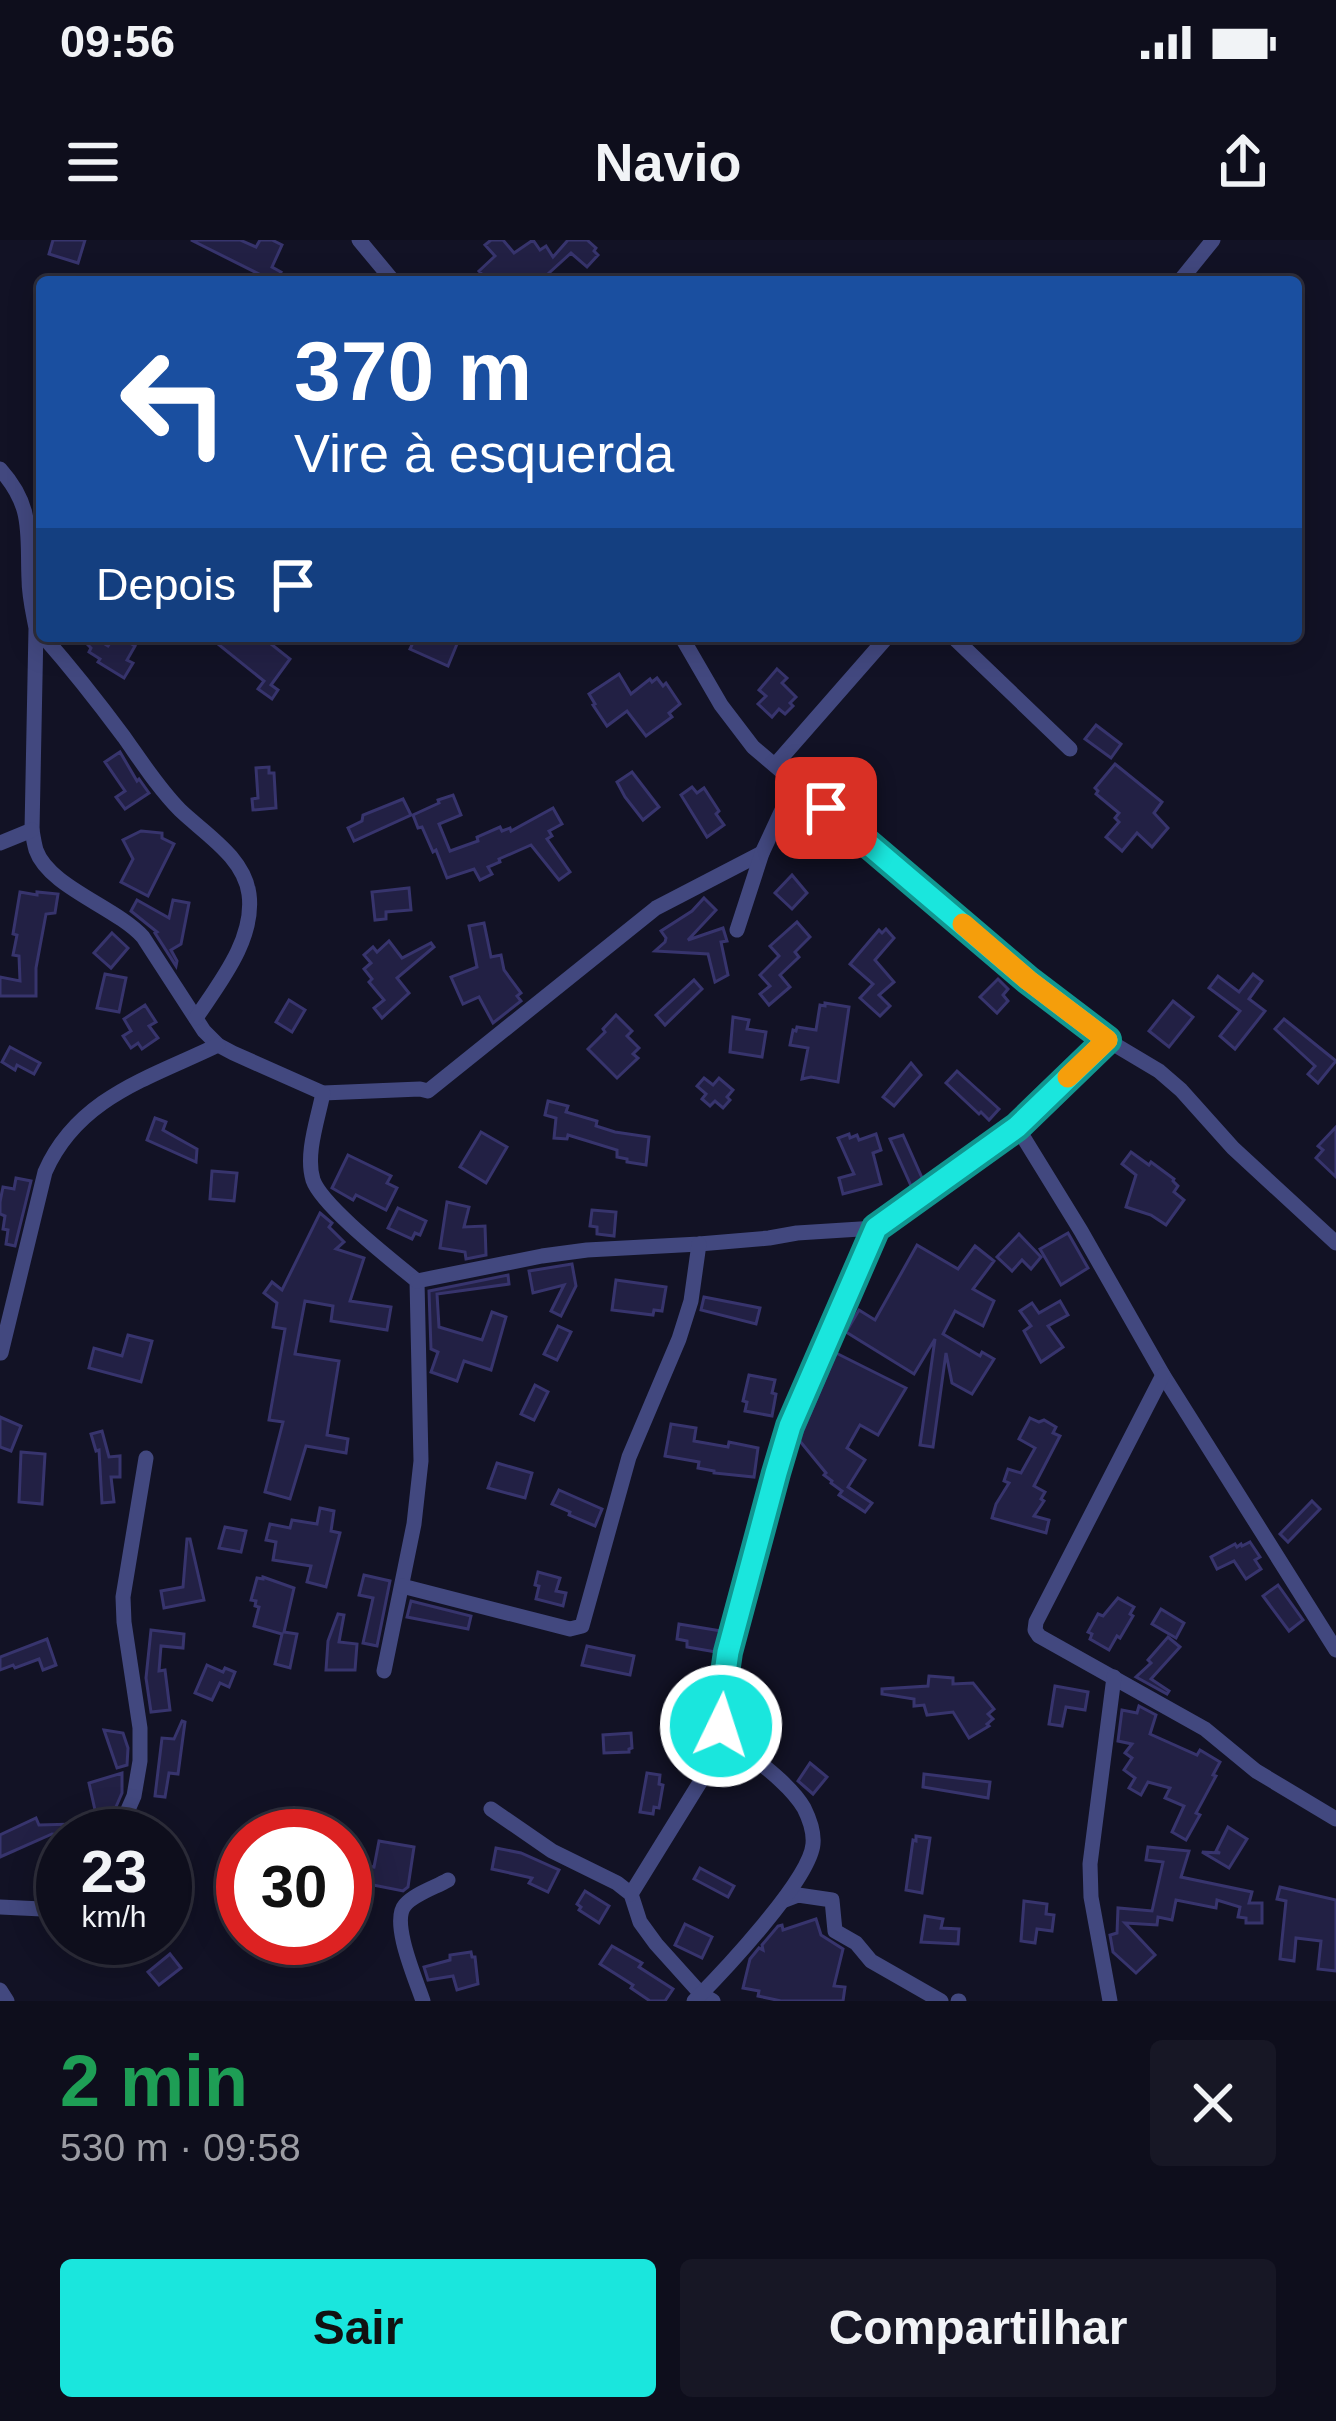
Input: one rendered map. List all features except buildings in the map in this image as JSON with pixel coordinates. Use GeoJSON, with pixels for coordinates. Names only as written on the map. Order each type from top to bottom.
{"type":"FeatureCollection","features":[{"type":"Feature","properties":{"kind":"street"},"geometry":{"type":"LineString","coordinates":[[359,240],[389,276]]}},
{"type":"Feature","properties":{"kind":"street"},"geometry":{"type":"LineString","coordinates":[[1184,276],[1213,240]]}},
{"type":"Feature","properties":{"kind":"street"},"geometry":{"type":"LineString","coordinates":[[0,469],[16,488],[36,532],[30,597],[36,617]]}},
{"type":"Feature","properties":{"kind":"street"},"geometry":{"type":"LineString","coordinates":[[41,642],[32,830],[44,864],[132,925],[218,1045],[323,1094],[428,1091],[656,908],[762,853]]}},
{"type":"Feature","properties":{"kind":"street"},"geometry":{"type":"LineString","coordinates":[[49,642],[173,803],[224,850],[246,880],[249,916],[242,938],[230,967],[196,1018]]}},
{"type":"Feature","properties":{"kind":"street"},"geometry":{"type":"LineString","coordinates":[[685,642],[721,705],[753,747],[1028,980],[1181,1090],[1233,1148],[1336,1243]]}},
{"type":"Feature","properties":{"kind":"street"},"geometry":{"type":"LineString","coordinates":[[775,765],[882,642]]}},
{"type":"Feature","properties":{"kind":"street"},"geometry":{"type":"LineString","coordinates":[[958,642],[1070,749]]}},
{"type":"Feature","properties":{"kind":"street"},"geometry":{"type":"LineString","coordinates":[[737,930],[762,853],[794,782]]}},
{"type":"Feature","properties":{"kind":"street"},"geometry":{"type":"LineString","coordinates":[[0,843],[32,830]]}},
{"type":"Feature","properties":{"kind":"street"},"geometry":{"type":"LineString","coordinates":[[491,1809],[552,1851],[631,1894],[640,1922],[703,1999],[799,1882],[813,1845],[810,1823],[799,1800],[728,1737],[719,1714],[734,1624],[790,1426],[876,1228],[1017,1127],[1107,1040]]}},
{"type":"Feature","properties":{"kind":"street"},"geometry":{"type":"LineString","coordinates":[[1,1353],[54,1150],[90,1111],[116,1093],[218,1045]]}},
{"type":"Feature","properties":{"kind":"street"},"geometry":{"type":"LineString","coordinates":[[323,1094],[312,1153],[314,1183],[417,1282],[421,1461],[414,1524],[384,1671]]}},
{"type":"Feature","properties":{"kind":"street"},"geometry":{"type":"LineString","coordinates":[[1017,1127],[1163,1375],[1336,1650]]}},
{"type":"Feature","properties":{"kind":"street"},"geometry":{"type":"LineString","coordinates":[[417,1282],[587,1250],[876,1228]]}},
{"type":"Feature","properties":{"kind":"street"},"geometry":{"type":"LineString","coordinates":[[402,1586],[574,1630],[582,1626],[629,1457],[691,1301],[699,1244]]}},
{"type":"Feature","properties":{"kind":"street"},"geometry":{"type":"LineString","coordinates":[[1163,1375],[1035,1630],[1205,1729],[1256,1771],[1336,1819]]}},
{"type":"Feature","properties":{"kind":"street"},"geometry":{"type":"LineString","coordinates":[[128,1809],[140,1761],[140,1728],[123,1597],[146,1458]]}},
{"type":"Feature","properties":{"kind":"street"},"geometry":{"type":"LineString","coordinates":[[1110,2001],[1091,1897],[1090,1864],[1114,1677]]}},
{"type":"Feature","properties":{"kind":"street"},"geometry":{"type":"LineString","coordinates":[[631,1894],[728,1737]]}},
{"type":"Feature","properties":{"kind":"street"},"geometry":{"type":"LineString","coordinates":[[423,2001],[400,1915],[405,1905],[448,1880]]}},
{"type":"Feature","properties":{"kind":"street"},"geometry":{"type":"LineString","coordinates":[[780,1901],[798,1895],[832,1900],[836,1931],[884,1970],[941,2001]]}},
{"type":"Feature","properties":{"kind":"street"},"geometry":{"type":"LineString","coordinates":[[0,1907],[36,1909]]}},
{"type":"Feature","properties":{"kind":"street"},"geometry":{"type":"LineString","coordinates":[[0,1990],[7,2001]]}},
{"type":"Feature","properties":{"kind":"slow traffic"},"geometry":{"type":"LineString","coordinates":[[963,924],[1107,1040],[1068,1077]]}},
{"type":"Feature","properties":{"kind":"route"},"geometry":{"type":"LineString","coordinates":[[721,1726],[728,1652],[790,1426],[876,1228],[1017,1127],[1107,1040],[1028,980],[826,808]]}}]}
